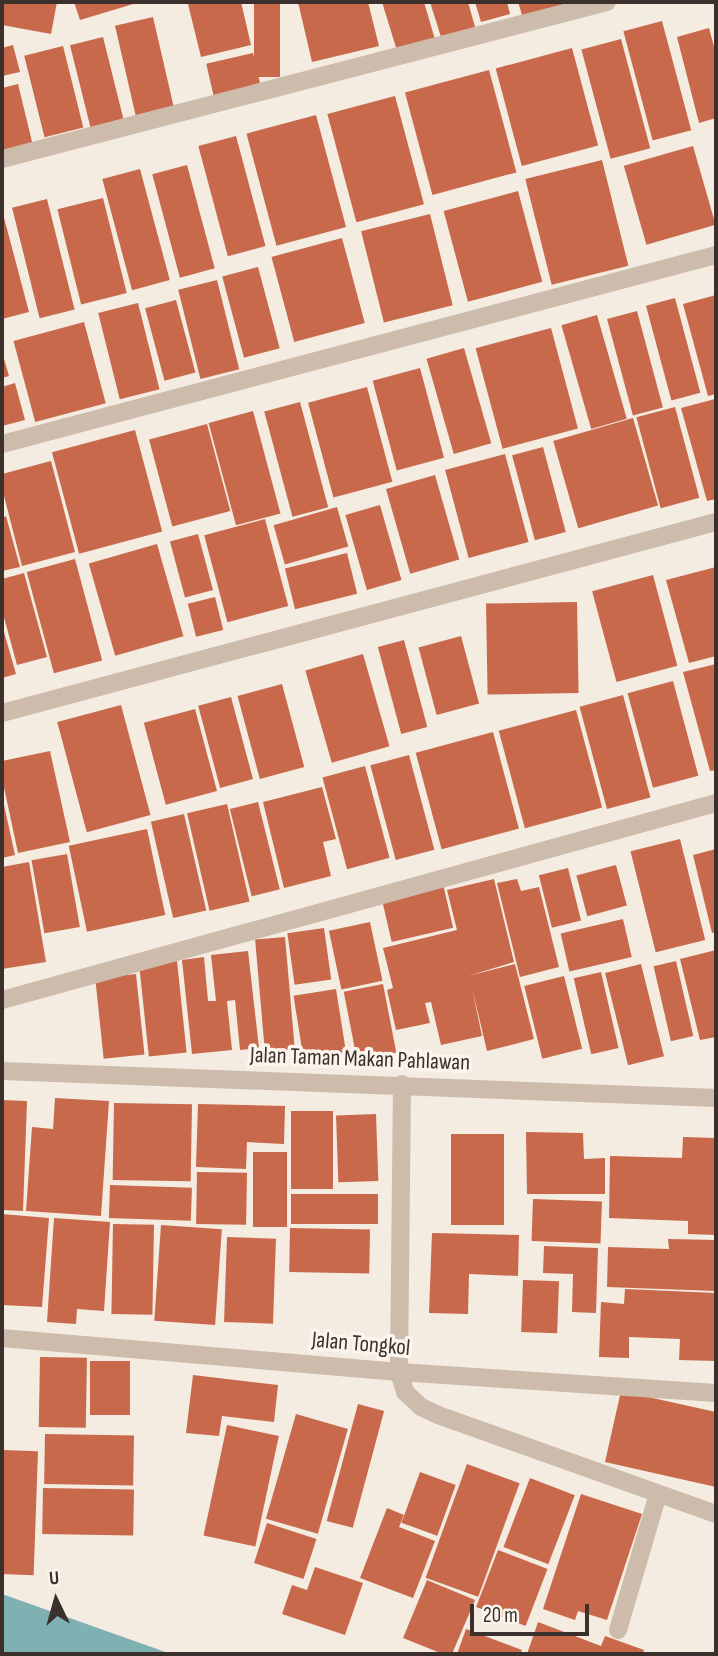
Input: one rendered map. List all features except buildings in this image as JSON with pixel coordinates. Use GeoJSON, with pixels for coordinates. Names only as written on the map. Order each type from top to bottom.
{"type":"FeatureCollection","features":[{"type":"Feature","properties":{"kind":"street"},"geometry":{"type":"LineString","coordinates":[[2,159],[607,2]]}},
{"type":"Feature","properties":{"kind":"street"},"geometry":{"type":"LineString","coordinates":[[2,444],[716,255]]}},
{"type":"Feature","properties":{"kind":"street"},"geometry":{"type":"LineString","coordinates":[[2,713],[716,522]]}},
{"type":"Feature","properties":{"kind":"street"},"geometry":{"type":"LineString","coordinates":[[2,1000],[716,803]]}},
{"type":"Feature","properties":{"kind":"street","name":"Jalan Taman Makan Pahlawan"},"geometry":{"type":"LineString","coordinates":[[2,1071],[402,1084],[716,1098]]}},
{"type":"Feature","properties":{"kind":"street"},"geometry":{"type":"LineString","coordinates":[[402,1084],[399,1372],[405,1392],[411,1399],[438,1415],[716,1514]]}},
{"type":"Feature","properties":{"kind":"street","name":"Jalan Tongkol"},"geometry":{"type":"LineString","coordinates":[[2,1338],[399,1372],[716,1393]]}},
{"type":"Feature","properties":{"kind":"street"},"geometry":{"type":"LineString","coordinates":[[618,1630],[658,1494]]}},
{"type":"Feature","properties":{"kind":"water"},"geometry":{"type":"Polygon","coordinates":[[[2,1594],[171,1654],[2,1654],[2,1594]]]}}]}
